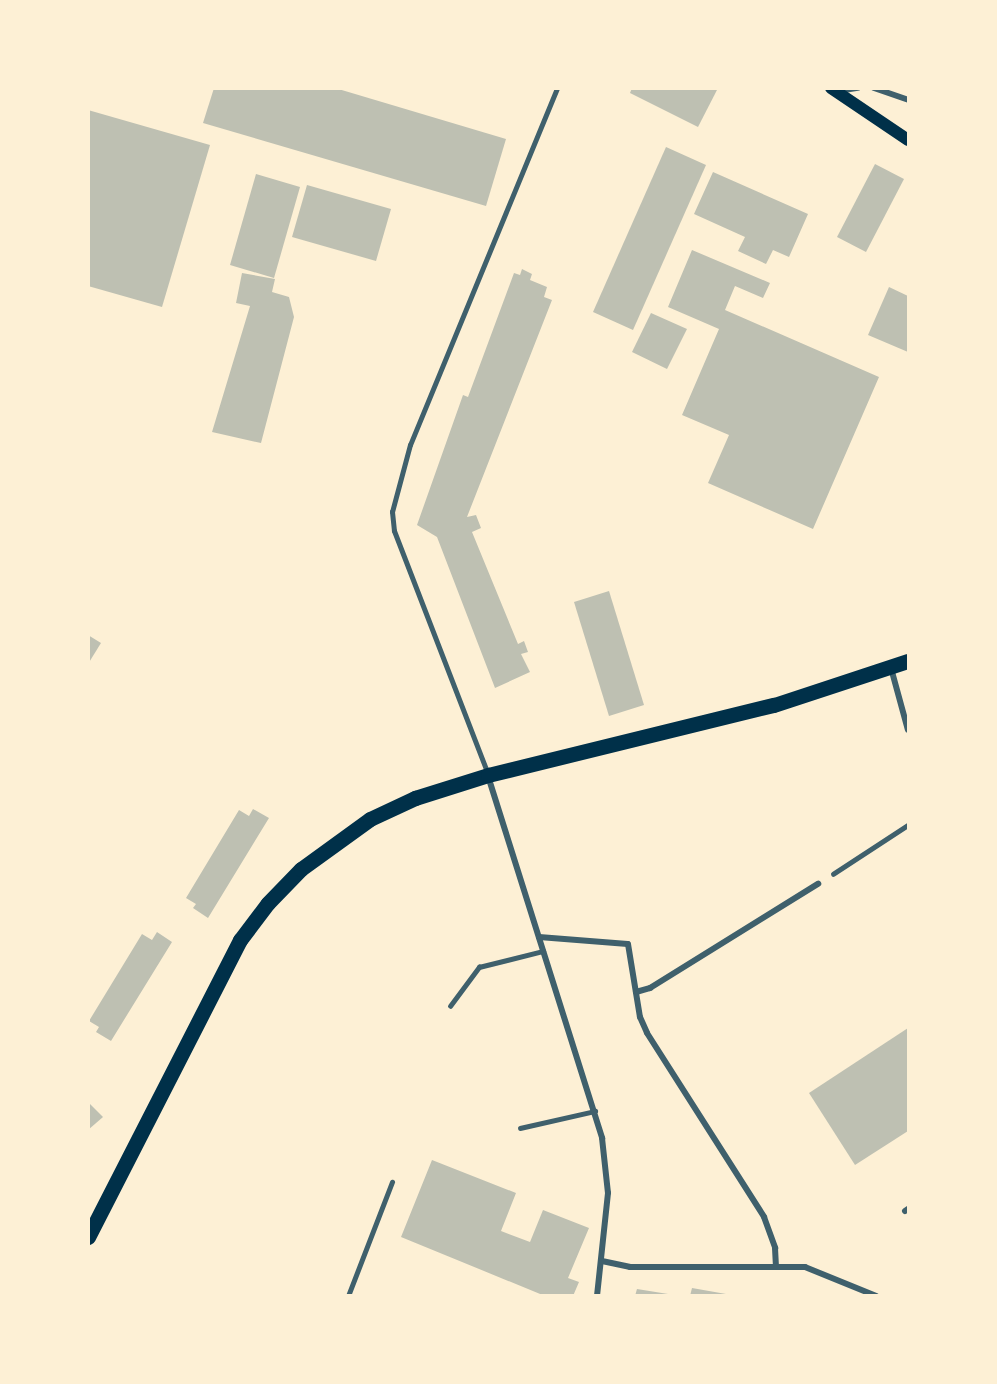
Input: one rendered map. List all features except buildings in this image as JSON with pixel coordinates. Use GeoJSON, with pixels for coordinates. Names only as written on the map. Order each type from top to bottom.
{"type":"FeatureCollection","features":[{"type":"Feature","properties":{"kind":"main road"},"geometry":{"type":"LineString","coordinates":[[833,90],[909,140]]}},
{"type":"Feature","properties":{"kind":"main road"},"geometry":{"type":"LineString","coordinates":[[88,1238],[94,1215],[223,969],[268,903],[301,869],[370,819],[415,798],[488,775],[774,705],[909,662]]}},
{"type":"Feature","properties":{"kind":"street"},"geometry":{"type":"LineString","coordinates":[[833,90],[858,88]]}},
{"type":"Feature","properties":{"kind":"street"},"geometry":{"type":"LineString","coordinates":[[874,88],[909,100]]}},
{"type":"Feature","properties":{"kind":"street"},"geometry":{"type":"LineString","coordinates":[[890,667],[909,730]]}},
{"type":"Feature","properties":{"kind":"street"},"geometry":{"type":"LineString","coordinates":[[488,775],[602,1138],[608,1193],[597,1296]]}},
{"type":"Feature","properties":{"kind":"street"},"geometry":{"type":"LineString","coordinates":[[636,992],[650,988],[818,884]]}},
{"type":"Feature","properties":{"kind":"street"},"geometry":{"type":"LineString","coordinates":[[539,937],[628,944],[636,992],[647,1033],[764,1217],[775,1248],[776,1268]]}},
{"type":"Feature","properties":{"kind":"street"},"geometry":{"type":"LineString","coordinates":[[602,1261],[630,1267],[805,1267],[876,1296]]}},
{"type":"Feature","properties":{"kind":"lane"},"geometry":{"type":"LineString","coordinates":[[488,775],[394,531],[393,512],[410,446],[557,88]]}},
{"type":"Feature","properties":{"kind":"lane"},"geometry":{"type":"LineString","coordinates":[[833,874],[909,825]]}},
{"type":"Feature","properties":{"kind":"lane"},"geometry":{"type":"LineString","coordinates":[[450,1006],[479,967],[543,951]]}},
{"type":"Feature","properties":{"kind":"lane"},"geometry":{"type":"LineString","coordinates":[[520,1128],[595,1111]]}},
{"type":"Feature","properties":{"kind":"lane"},"geometry":{"type":"LineString","coordinates":[[348,1296],[392,1182]]}}]}
